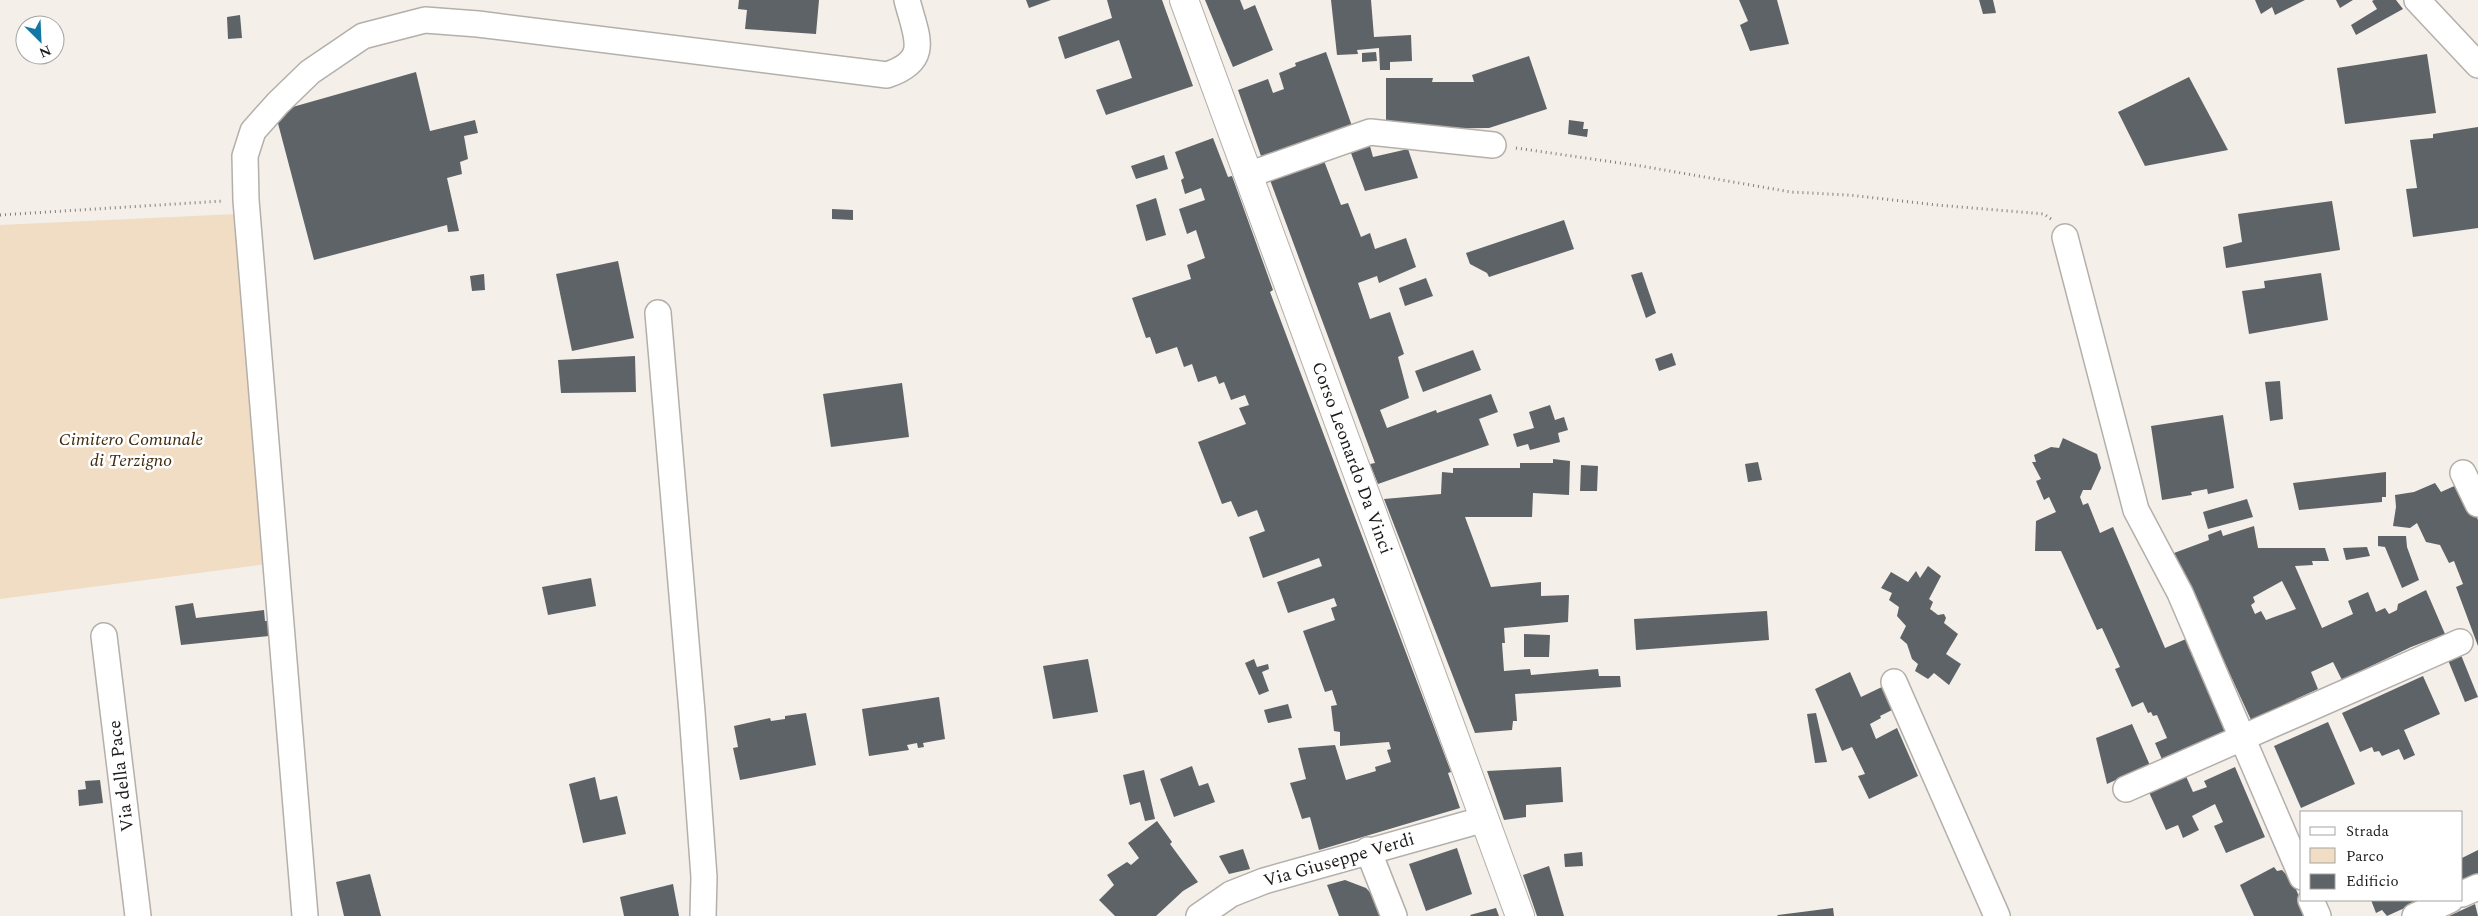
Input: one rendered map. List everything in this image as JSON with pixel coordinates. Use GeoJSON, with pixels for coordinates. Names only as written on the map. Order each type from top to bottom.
{"type":"FeatureCollection","features":[{"type":"Feature","properties":{"kind":"main road","name":"Corso Leonardo Da Vinci"},"geometry":{"type":"LineString","coordinates":[[1184,0],[1520,916]]}},
{"type":"Feature","properties":{"kind":"street"},"geometry":{"type":"LineString","coordinates":[[305,916],[246,200],[245,156],[253,131],[310,72],[363,36],[425,20],[478,24],[887,75],[902,70],[913,60],[919,49],[907,0]]}},
{"type":"Feature","properties":{"kind":"street"},"geometry":{"type":"LineString","coordinates":[[2418,0],[2478,65]]}},
{"type":"Feature","properties":{"kind":"street"},"geometry":{"type":"LineString","coordinates":[[1248,175],[1370,132],[1493,145]]}},
{"type":"Feature","properties":{"kind":"street"},"geometry":{"type":"LineString","coordinates":[[2065,237],[2136,510],[2180,593],[2300,872]]}},
{"type":"Feature","properties":{"kind":"street"},"geometry":{"type":"LineString","coordinates":[[658,313],[693,722],[704,877],[703,916]]}},
{"type":"Feature","properties":{"kind":"street"},"geometry":{"type":"LineString","coordinates":[[2463,473],[2478,504]]}},
{"type":"Feature","properties":{"kind":"street","name":"Via della Pace"},"geometry":{"type":"LineString","coordinates":[[104,636],[138,916]]}},
{"type":"Feature","properties":{"kind":"street"},"geometry":{"type":"LineString","coordinates":[[2126,789],[2460,642]]}},
{"type":"Feature","properties":{"kind":"street"},"geometry":{"type":"LineString","coordinates":[[1894,682],[1997,916]]}},
{"type":"Feature","properties":{"kind":"street","name":"Via Giuseppe Verdi"},"geometry":{"type":"LineString","coordinates":[[1199,916],[1230,894],[1264,881],[1368,850],[1485,820]]}},
{"type":"Feature","properties":{"kind":"street"},"geometry":{"type":"LineString","coordinates":[[1368,850],[1394,916]]}},
{"type":"Feature","properties":{"kind":"street"},"geometry":{"type":"LineString","coordinates":[[2463,894],[2478,887]]}},
{"type":"Feature","properties":{"kind":"street"},"geometry":{"type":"LineString","coordinates":[[2311,901],[2318,916]]}},
{"type":"Feature","properties":{"kind":"street"},"geometry":{"type":"LineString","coordinates":[[2415,916],[2448,901]]}},
{"type":"Feature","properties":{"kind":"path"},"geometry":{"type":"LineString","coordinates":[[1493,145],[1641,166],[1791,192],[1849,195],[2044,214],[2060,227],[2065,237]]}},
{"type":"Feature","properties":{"kind":"path"},"geometry":{"type":"LineString","coordinates":[[0,215],[246,200]]}},
{"type":"Feature","properties":{"kind":"green space","name":"Cimitero Comunale di Terzigno"},"geometry":{"type":"Polygon","coordinates":[[[237,214],[268,564],[0,599],[0,225],[237,214]]]}},
{"type":"Feature","properties":{"kind":"building"},"geometry":{"type":"Polygon","coordinates":[[[739,0],[819,0],[816,34],[745,29],[747,10],[738,9],[739,0]]]}},
{"type":"Feature","properties":{"kind":"building"},"geometry":{"type":"Polygon","coordinates":[[[1026,0],[1051,0],[1029,8],[1026,0]]]}},
{"type":"Feature","properties":{"kind":"building"},"geometry":{"type":"Polygon","coordinates":[[[1107,0],[1162,0],[1193,86],[1106,115],[1096,90],[1132,78],[1119,40],[1065,59],[1058,37],[1112,18],[1107,0]]]}},
{"type":"Feature","properties":{"kind":"building"},"geometry":{"type":"Polygon","coordinates":[[[1205,0],[1240,0],[1244,10],[1255,5],[1273,50],[1233,67],[1205,0]]]}},
{"type":"Feature","properties":{"kind":"building"},"geometry":{"type":"Polygon","coordinates":[[[1331,0],[1371,0],[1374,37],[1411,35],[1412,61],[1390,62],[1390,70],[1380,70],[1379,48],[1357,50],[1358,54],[1337,55],[1331,0]]]}},
{"type":"Feature","properties":{"kind":"building"},"geometry":{"type":"Polygon","coordinates":[[[1739,0],[1777,0],[1789,44],[1750,51],[1740,25],[1748,21],[1739,0]]]}},
{"type":"Feature","properties":{"kind":"building"},"geometry":{"type":"Polygon","coordinates":[[[1979,0],[1993,0],[1996,13],[1983,14],[1979,0]]]}},
{"type":"Feature","properties":{"kind":"building"},"geometry":{"type":"Polygon","coordinates":[[[2255,0],[2305,0],[2275,15],[2272,7],[2261,14],[2255,0]]]}},
{"type":"Feature","properties":{"kind":"building"},"geometry":{"type":"Polygon","coordinates":[[[2336,0],[2353,0],[2340,8],[2336,0]]]}},
{"type":"Feature","properties":{"kind":"building"},"geometry":{"type":"Polygon","coordinates":[[[2396,0],[2403,9],[2356,35],[2351,25],[2377,9],[2372,1],[2396,0]]]}},
{"type":"Feature","properties":{"kind":"building"},"geometry":{"type":"Polygon","coordinates":[[[240,15],[242,38],[228,39],[227,17],[240,15]]]}},
{"type":"Feature","properties":{"kind":"building"},"geometry":{"type":"Polygon","coordinates":[[[1326,52],[1352,126],[1261,156],[1238,90],[1268,79],[1273,93],[1284,89],[1279,73],[1296,66],[1295,63],[1326,52]]]}},
{"type":"Feature","properties":{"kind":"building"},"geometry":{"type":"Polygon","coordinates":[[[1376,52],[1377,61],[1362,62],[1362,53],[1376,52]]]}},
{"type":"Feature","properties":{"kind":"building"},"geometry":{"type":"Polygon","coordinates":[[[2427,54],[2436,113],[2345,124],[2337,68],[2427,54]]]}},
{"type":"Feature","properties":{"kind":"building"},"geometry":{"type":"Polygon","coordinates":[[[1529,56],[1547,109],[1489,128],[1386,129],[1386,78],[1433,78],[1432,82],[1474,82],[1472,75],[1529,56]]]}},
{"type":"Feature","properties":{"kind":"building"},"geometry":{"type":"Polygon","coordinates":[[[416,72],[430,131],[475,120],[478,133],[464,136],[468,159],[460,162],[462,174],[447,178],[459,231],[448,232],[447,225],[314,260],[275,112],[416,72]]]}},
{"type":"Feature","properties":{"kind":"building"},"geometry":{"type":"Polygon","coordinates":[[[2189,77],[2228,150],[2145,166],[2118,112],[2189,77]]]}},
{"type":"Feature","properties":{"kind":"building"},"geometry":{"type":"Polygon","coordinates":[[[1569,120],[1584,122],[1583,129],[1588,129],[1587,137],[1568,134],[1569,120]]]}},
{"type":"Feature","properties":{"kind":"building"},"geometry":{"type":"Polygon","coordinates":[[[2478,127],[2478,228],[2413,237],[2406,189],[2417,188],[2410,140],[2433,138],[2433,134],[2478,127]]]}},
{"type":"Feature","properties":{"kind":"building"},"geometry":{"type":"Polygon","coordinates":[[[1213,138],[1228,177],[1232,176],[1273,290],[1270,292],[1451,772],[1448,773],[1460,808],[1319,850],[1310,817],[1302,819],[1290,783],[1306,779],[1298,748],[1335,745],[1346,780],[1376,771],[1375,767],[1391,762],[1387,750],[1391,749],[1389,742],[1340,746],[1340,732],[1334,731],[1331,706],[1337,705],[1332,690],[1325,692],[1303,631],[1335,620],[1331,608],[1337,606],[1334,598],[1288,613],[1277,582],[1322,566],[1319,558],[1263,578],[1249,537],[1265,531],[1257,510],[1238,517],[1231,501],[1222,504],[1198,442],[1246,424],[1239,408],[1249,405],[1245,395],[1231,400],[1224,382],[1219,384],[1216,376],[1198,382],[1192,364],[1184,367],[1177,347],[1156,354],[1150,337],[1146,338],[1132,298],[1191,279],[1187,265],[1205,258],[1196,230],[1187,234],[1179,209],[1205,200],[1201,188],[1185,194],[1181,180],[1184,178],[1175,152],[1213,138]]]}},
{"type":"Feature","properties":{"kind":"building"},"geometry":{"type":"Polygon","coordinates":[[[1368,139],[1373,157],[1408,149],[1418,178],[1365,191],[1348,145],[1368,139]]]}},
{"type":"Feature","properties":{"kind":"building"},"geometry":{"type":"Polygon","coordinates":[[[1321,153],[1341,205],[1348,203],[1361,237],[1370,233],[1375,249],[1406,238],[1416,267],[1379,283],[1377,276],[1358,283],[1370,319],[1390,312],[1404,354],[1398,357],[1409,398],[1380,410],[1387,428],[1436,410],[1437,413],[1491,394],[1498,412],[1479,419],[1489,445],[1378,484],[1370,464],[1375,463],[1267,172],[1321,153]]]}},
{"type":"Feature","properties":{"kind":"building"},"geometry":{"type":"Polygon","coordinates":[[[1164,155],[1168,169],[1136,179],[1131,166],[1164,155]]]}},
{"type":"Feature","properties":{"kind":"building"},"geometry":{"type":"Polygon","coordinates":[[[1156,198],[1166,235],[1146,241],[1136,205],[1156,198]]]}},
{"type":"Feature","properties":{"kind":"building"},"geometry":{"type":"Polygon","coordinates":[[[2332,201],[2340,250],[2226,268],[2223,247],[2242,242],[2238,214],[2332,201]]]}},
{"type":"Feature","properties":{"kind":"building"},"geometry":{"type":"Polygon","coordinates":[[[832,209],[853,210],[853,220],[832,219],[832,209]]]}},
{"type":"Feature","properties":{"kind":"building"},"geometry":{"type":"Polygon","coordinates":[[[1564,220],[1574,249],[1489,277],[1487,273],[1470,264],[1466,253],[1564,220]]]}},
{"type":"Feature","properties":{"kind":"building"},"geometry":{"type":"Polygon","coordinates":[[[618,261],[634,338],[572,351],[556,274],[618,261]]]}},
{"type":"Feature","properties":{"kind":"building"},"geometry":{"type":"Polygon","coordinates":[[[1642,272],[1656,313],[1646,318],[1631,275],[1642,272]]]}},
{"type":"Feature","properties":{"kind":"building"},"geometry":{"type":"Polygon","coordinates":[[[2321,273],[2328,320],[2249,334],[2242,291],[2265,288],[2264,281],[2321,273]]]}},
{"type":"Feature","properties":{"kind":"building"},"geometry":{"type":"Polygon","coordinates":[[[484,274],[485,290],[472,291],[470,276],[484,274]]]}},
{"type":"Feature","properties":{"kind":"building"},"geometry":{"type":"Polygon","coordinates":[[[1426,278],[1433,296],[1405,306],[1399,288],[1426,278]]]}},
{"type":"Feature","properties":{"kind":"building"},"geometry":{"type":"Polygon","coordinates":[[[1473,350],[1481,370],[1423,392],[1415,371],[1473,350]]]}},
{"type":"Feature","properties":{"kind":"building"},"geometry":{"type":"Polygon","coordinates":[[[1672,353],[1676,365],[1659,371],[1655,359],[1672,353]]]}},
{"type":"Feature","properties":{"kind":"building"},"geometry":{"type":"Polygon","coordinates":[[[635,356],[636,392],[561,393],[558,360],[635,356]]]}},
{"type":"Feature","properties":{"kind":"building"},"geometry":{"type":"Polygon","coordinates":[[[2280,381],[2283,419],[2270,421],[2265,382],[2280,381]]]}},
{"type":"Feature","properties":{"kind":"building"},"geometry":{"type":"Polygon","coordinates":[[[902,383],[909,437],[831,447],[823,394],[902,383]]]}},
{"type":"Feature","properties":{"kind":"building"},"geometry":{"type":"Polygon","coordinates":[[[1550,405],[1555,420],[1564,417],[1568,430],[1558,433],[1560,442],[1530,450],[1528,444],[1517,447],[1513,434],[1534,428],[1529,412],[1550,405]]]}},
{"type":"Feature","properties":{"kind":"building"},"geometry":{"type":"Polygon","coordinates":[[[2223,415],[2234,488],[2208,494],[2207,489],[2191,492],[2192,495],[2162,500],[2151,426],[2223,415]]]}},
{"type":"Feature","properties":{"kind":"building"},"geometry":{"type":"Polygon","coordinates":[[[2063,438],[2097,454],[2101,468],[2091,490],[2083,490],[2080,497],[2083,505],[2088,503],[2100,533],[2113,527],[2165,648],[2186,639],[2231,736],[2164,764],[2155,743],[2167,738],[2157,715],[2153,716],[2151,712],[2148,713],[2143,702],[2132,707],[2115,669],[2120,667],[2102,628],[2097,630],[2061,551],[2035,551],[2036,521],[2056,512],[2049,497],[2044,500],[2036,481],[2041,479],[2032,462],[2036,462],[2034,455],[2051,447],[2059,448],[2063,438]]]}},
{"type":"Feature","properties":{"kind":"building"},"geometry":{"type":"Polygon","coordinates":[[[1553,459],[1570,461],[1569,495],[1533,493],[1532,517],[1465,517],[1491,587],[1541,582],[1541,596],[1569,595],[1568,622],[1504,628],[1505,643],[1502,643],[1504,671],[1530,669],[1531,675],[1598,669],[1599,676],[1620,676],[1621,687],[1515,694],[1517,721],[1513,721],[1512,730],[1475,733],[1384,499],[1441,494],[1442,472],[1453,473],[1453,468],[1520,468],[1520,463],[1553,463],[1553,459]]]}},
{"type":"Feature","properties":{"kind":"building"},"geometry":{"type":"Polygon","coordinates":[[[1758,462],[1762,480],[1748,482],[1745,464],[1758,462]]]}},
{"type":"Feature","properties":{"kind":"building"},"geometry":{"type":"Polygon","coordinates":[[[1581,465],[1598,466],[1597,491],[1580,491],[1581,465]]]}},
{"type":"Feature","properties":{"kind":"building"},"geometry":{"type":"Polygon","coordinates":[[[2386,472],[2386,497],[2382,497],[2382,502],[2299,510],[2293,483],[2386,472]]]}},
{"type":"Feature","properties":{"kind":"building"},"geometry":{"type":"Polygon","coordinates":[[[2435,483],[2441,492],[2461,483],[2478,520],[2478,646],[2456,587],[2463,584],[2454,561],[2449,563],[2440,545],[2426,542],[2417,523],[2410,528],[2393,526],[2396,507],[2395,495],[2414,492],[2435,483]]]}},
{"type":"Feature","properties":{"kind":"building"},"geometry":{"type":"Polygon","coordinates":[[[2247,499],[2253,517],[2208,529],[2203,512],[2247,499]]]}},
{"type":"Feature","properties":{"kind":"building"},"geometry":{"type":"Polygon","coordinates":[[[2254,526],[2258,548],[2325,548],[2329,561],[2312,561],[2313,565],[2295,566],[2322,628],[2353,614],[2348,601],[2368,592],[2376,612],[2385,608],[2389,614],[2397,610],[2398,604],[2426,590],[2445,634],[2411,647],[2342,680],[2333,662],[2311,672],[2318,689],[2296,699],[2297,702],[2252,722],[2174,553],[2209,540],[2208,535],[2221,530],[2223,536],[2254,526]],[[2282,581],[2253,597],[2255,602],[2251,605],[2255,614],[2261,611],[2266,620],[2296,609],[2282,581]]]}},
{"type":"Feature","properties":{"kind":"building"},"geometry":{"type":"Polygon","coordinates":[[[2378,536],[2406,536],[2407,547],[2419,580],[2402,588],[2385,547],[2378,546],[2378,536]]]}},
{"type":"Feature","properties":{"kind":"building"},"geometry":{"type":"Polygon","coordinates":[[[2367,547],[2370,556],[2346,560],[2343,548],[2367,547]]]}},
{"type":"Feature","properties":{"kind":"building"},"geometry":{"type":"Polygon","coordinates":[[[1928,566],[1941,576],[1929,599],[1933,602],[1930,609],[1938,615],[1944,614],[1946,618],[1944,623],[1958,634],[1946,654],[1961,664],[1949,685],[1934,673],[1928,679],[1915,671],[1918,664],[1912,659],[1907,644],[1900,638],[1906,626],[1897,616],[1899,607],[1889,600],[1892,593],[1881,588],[1891,572],[1908,582],[1916,571],[1920,578],[1928,566]]]}},
{"type":"Feature","properties":{"kind":"building"},"geometry":{"type":"Polygon","coordinates":[[[591,578],[596,606],[548,615],[542,587],[591,578]]]}},
{"type":"Feature","properties":{"kind":"building"},"geometry":{"type":"Polygon","coordinates":[[[193,603],[196,618],[264,610],[265,621],[278,620],[279,635],[181,645],[175,606],[193,603]]]}},
{"type":"Feature","properties":{"kind":"building"},"geometry":{"type":"Polygon","coordinates":[[[1767,611],[1769,640],[1636,650],[1634,619],[1767,611]]]}},
{"type":"Feature","properties":{"kind":"building"},"geometry":{"type":"Polygon","coordinates":[[[1524,634],[1550,635],[1549,657],[1524,657],[1524,634]]]}},
{"type":"Feature","properties":{"kind":"building"},"geometry":{"type":"Polygon","coordinates":[[[2461,655],[2478,697],[2465,702],[2448,660],[2461,655]]]}},
{"type":"Feature","properties":{"kind":"building"},"geometry":{"type":"Polygon","coordinates":[[[1088,659],[1098,712],[1053,719],[1043,666],[1088,659]]]}},
{"type":"Feature","properties":{"kind":"building"},"geometry":{"type":"Polygon","coordinates":[[[1254,659],[1257,667],[1268,664],[1269,669],[1262,672],[1269,691],[1259,695],[1245,663],[1254,659]]]}},
{"type":"Feature","properties":{"kind":"building"},"geometry":{"type":"Polygon","coordinates":[[[1850,672],[1861,697],[1884,686],[1894,709],[1870,724],[1876,739],[1897,728],[1918,776],[1869,799],[1858,776],[1865,774],[1852,747],[1842,751],[1815,689],[1850,672]]]}},
{"type":"Feature","properties":{"kind":"building"},"geometry":{"type":"Polygon","coordinates":[[[2423,676],[2440,714],[2404,730],[2415,755],[2404,760],[2399,749],[2382,756],[2379,751],[2374,752],[2372,747],[2360,752],[2342,713],[2423,676]]]}},
{"type":"Feature","properties":{"kind":"building"},"geometry":{"type":"Polygon","coordinates":[[[939,697],[945,739],[923,743],[924,747],[918,748],[917,743],[907,745],[909,750],[869,756],[862,709],[939,697]]]}},
{"type":"Feature","properties":{"kind":"building"},"geometry":{"type":"Polygon","coordinates":[[[1288,704],[1292,718],[1268,723],[1264,710],[1288,704]]]}},
{"type":"Feature","properties":{"kind":"building"},"geometry":{"type":"Polygon","coordinates":[[[806,713],[816,765],[740,780],[733,748],[738,747],[734,726],[770,718],[771,721],[785,719],[785,716],[806,713]]]}},
{"type":"Feature","properties":{"kind":"building"},"geometry":{"type":"Polygon","coordinates":[[[1816,713],[1827,762],[1815,763],[1807,714],[1816,713]]]}},
{"type":"Feature","properties":{"kind":"building"},"geometry":{"type":"Polygon","coordinates":[[[2328,722],[2355,784],[2301,808],[2274,746],[2328,722]]]}},
{"type":"Feature","properties":{"kind":"building"},"geometry":{"type":"Polygon","coordinates":[[[2132,724],[2152,770],[2120,784],[2118,779],[2107,784],[2096,738],[2132,724]]]}},
{"type":"Feature","properties":{"kind":"building"},"geometry":{"type":"Polygon","coordinates":[[[1192,766],[1199,786],[1208,783],[1215,802],[1174,817],[1160,779],[1192,766]]]}},
{"type":"Feature","properties":{"kind":"building"},"geometry":{"type":"Polygon","coordinates":[[[1561,767],[1563,802],[1526,805],[1526,817],[1504,820],[1487,771],[1561,767]]]}},
{"type":"Feature","properties":{"kind":"building"},"geometry":{"type":"Polygon","coordinates":[[[2235,767],[2265,837],[2226,853],[2214,826],[2223,822],[2215,804],[2192,816],[2199,830],[2183,838],[2178,825],[2166,830],[2148,790],[2185,774],[2193,792],[2207,787],[2204,781],[2235,767]]]}},
{"type":"Feature","properties":{"kind":"building"},"geometry":{"type":"Polygon","coordinates":[[[1144,770],[1155,819],[1145,821],[1140,802],[1130,805],[1123,775],[1144,770]]]}},
{"type":"Feature","properties":{"kind":"building"},"geometry":{"type":"Polygon","coordinates":[[[595,777],[600,800],[617,796],[626,834],[583,843],[569,784],[595,777]]]}},
{"type":"Feature","properties":{"kind":"building"},"geometry":{"type":"Polygon","coordinates":[[[100,780],[103,803],[79,806],[78,790],[86,789],[85,781],[100,780]]]}},
{"type":"Feature","properties":{"kind":"building"},"geometry":{"type":"Polygon","coordinates":[[[1157,821],[1172,842],[1170,844],[1198,882],[1183,891],[1156,916],[1115,916],[1099,900],[1114,885],[1107,875],[1127,862],[1131,865],[1139,858],[1128,843],[1157,821]]]}},
{"type":"Feature","properties":{"kind":"building"},"geometry":{"type":"Polygon","coordinates":[[[1457,848],[1472,894],[1426,911],[1409,864],[1457,848]]]}},
{"type":"Feature","properties":{"kind":"building"},"geometry":{"type":"Polygon","coordinates":[[[1243,849],[1250,869],[1229,874],[1219,856],[1243,849]]]}},
{"type":"Feature","properties":{"kind":"building"},"geometry":{"type":"Polygon","coordinates":[[[2478,850],[2478,874],[2463,881],[2463,858],[2478,850]]]}},
{"type":"Feature","properties":{"kind":"building"},"geometry":{"type":"Polygon","coordinates":[[[1582,852],[1583,866],[1565,867],[1564,854],[1582,852]]]}},
{"type":"Feature","properties":{"kind":"building"},"geometry":{"type":"Polygon","coordinates":[[[1549,866],[1564,916],[1537,916],[1523,875],[1549,866]]]}},
{"type":"Feature","properties":{"kind":"building"},"geometry":{"type":"Polygon","coordinates":[[[2274,867],[2277,871],[2282,870],[2293,882],[2307,916],[2254,916],[2240,885],[2274,867]]]}},
{"type":"Feature","properties":{"kind":"building"},"geometry":{"type":"Polygon","coordinates":[[[370,874],[381,916],[344,916],[336,882],[370,874]]]}},
{"type":"Feature","properties":{"kind":"building"},"geometry":{"type":"Polygon","coordinates":[[[1345,880],[1366,888],[1379,902],[1384,916],[1339,916],[1327,885],[1345,880]]]}},
{"type":"Feature","properties":{"kind":"building"},"geometry":{"type":"Polygon","coordinates":[[[673,884],[679,916],[624,916],[620,897],[673,884]]]}},
{"type":"Feature","properties":{"kind":"building"},"geometry":{"type":"Polygon","coordinates":[[[2371,901],[2420,901],[2387,916],[2382,910],[2376,913],[2371,901]]]}},
{"type":"Feature","properties":{"kind":"building"},"geometry":{"type":"Polygon","coordinates":[[[2475,904],[2478,916],[2449,916],[2475,904]]]}},
{"type":"Feature","properties":{"kind":"building"},"geometry":{"type":"Polygon","coordinates":[[[1496,908],[1499,916],[1470,915],[1496,908]]]}},
{"type":"Feature","properties":{"kind":"building"},"geometry":{"type":"Polygon","coordinates":[[[1833,908],[1834,916],[1777,915],[1833,908]]]}}]}
